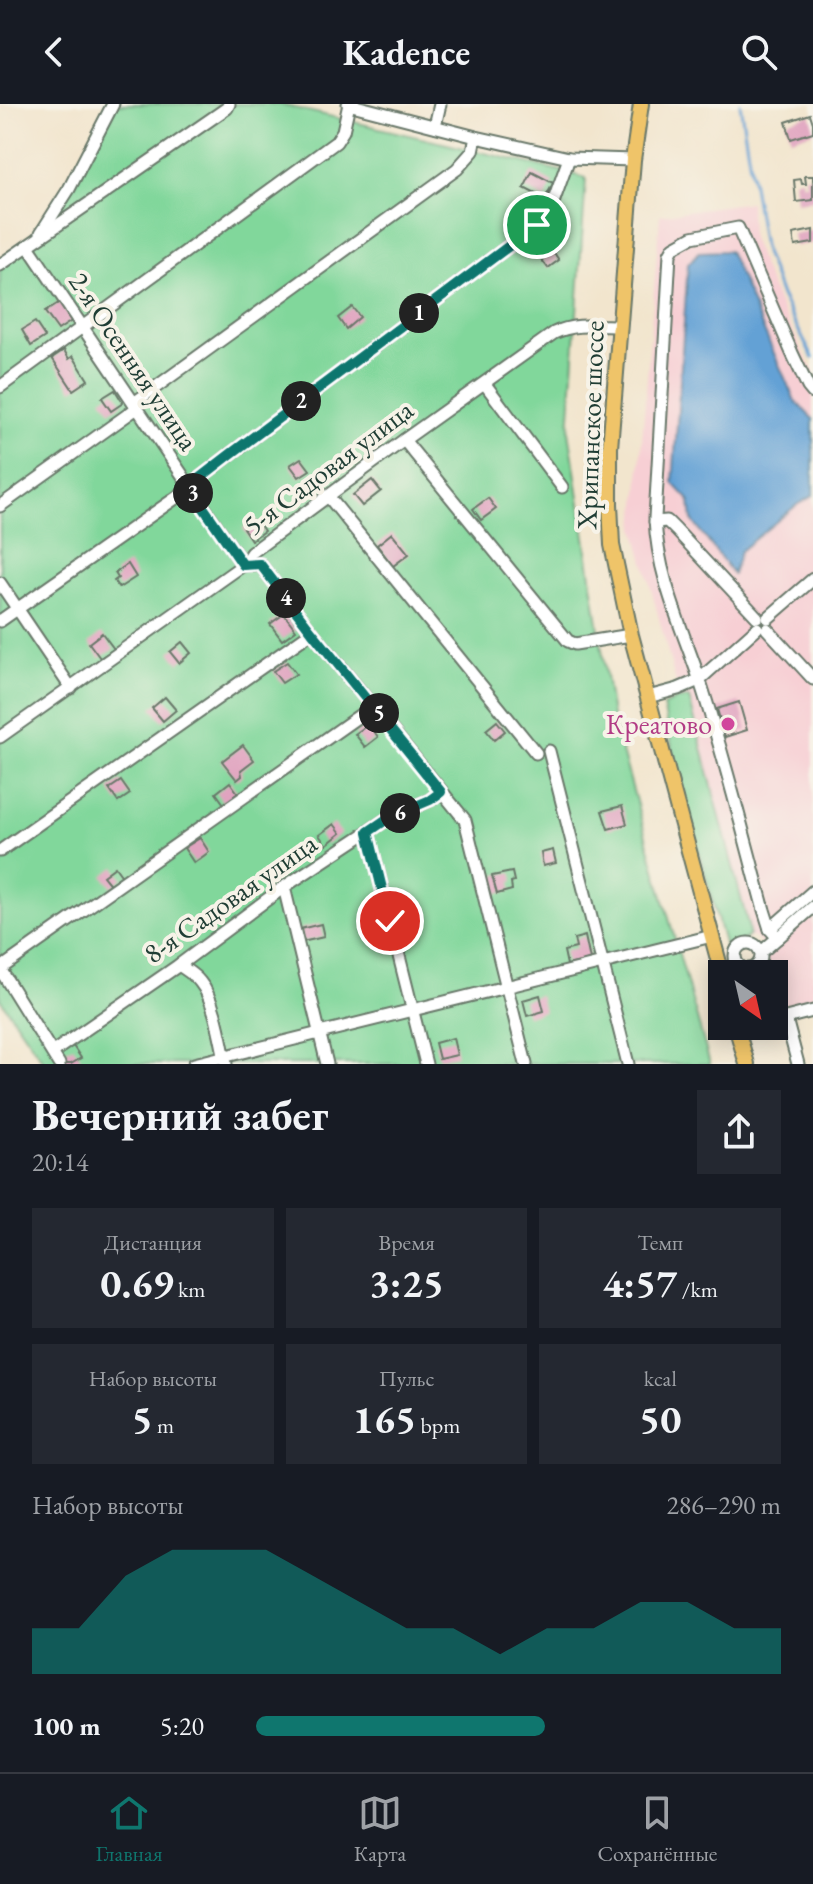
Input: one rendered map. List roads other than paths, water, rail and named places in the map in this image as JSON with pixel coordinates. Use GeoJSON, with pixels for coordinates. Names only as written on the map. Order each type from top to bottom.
{"type":"FeatureCollection","features":[{"type":"Feature","properties":{"kind":"main road","name":"Хрипанское шоссе"},"geometry":{"type":"LineString","coordinates":[[641,104],[633,160],[610,448],[612,545],[631,635],[718,960]]}},
{"type":"Feature","properties":{"kind":"main road"},"geometry":{"type":"LineString","coordinates":[[740,1040],[747,1064]]}},
{"type":"Feature","properties":{"kind":"street"},"geometry":{"type":"LineString","coordinates":[[33,242],[69,189],[113,104]]}},
{"type":"Feature","properties":{"kind":"street"},"geometry":{"type":"LineString","coordinates":[[0,265],[229,104]]}},
{"type":"Feature","properties":{"kind":"street"},"geometry":{"type":"LineString","coordinates":[[0,387],[336,142],[343,131],[348,104],[569,158],[633,160]]}},
{"type":"Feature","properties":{"kind":"street"},"geometry":{"type":"LineString","coordinates":[[435,126],[440,104]]}},
{"type":"Feature","properties":{"kind":"street"},"geometry":{"type":"LineString","coordinates":[[0,506],[457,169],[473,151],[476,137]]}},
{"type":"Feature","properties":{"kind":"street"},"geometry":{"type":"LineString","coordinates":[[0,621],[190,488],[232,453],[537,225],[554,200],[569,158]]}},
{"type":"Feature","properties":{"kind":"street"},"geometry":{"type":"LineString","coordinates":[[774,934],[699,680],[667,588],[658,549],[655,522],[670,254],[674,247],[692,237],[738,228],[792,353],[813,393]]}},
{"type":"Feature","properties":{"kind":"street","name":"2-я Осенняя улица"},"geometry":{"type":"LineString","coordinates":[[33,242],[83,326],[243,565],[260,564],[465,820],[526,1064]]}},
{"type":"Feature","properties":{"kind":"street","name":"5-я Садовая улица"},"geometry":{"type":"LineString","coordinates":[[0,737],[243,565],[251,553],[404,440],[563,329],[620,326]]}},
{"type":"Feature","properties":{"kind":"street"},"geometry":{"type":"LineString","coordinates":[[485,384],[562,487]]}},
{"type":"Feature","properties":{"kind":"street"},"geometry":{"type":"LineString","coordinates":[[404,440],[568,641],[575,644],[631,635]]}},
{"type":"Feature","properties":{"kind":"street"},"geometry":{"type":"LineString","coordinates":[[328,496],[536,753]]}},
{"type":"Feature","properties":{"kind":"street"},"geometry":{"type":"LineString","coordinates":[[655,522],[667,521],[813,679]]}},
{"type":"Feature","properties":{"kind":"street"},"geometry":{"type":"LineString","coordinates":[[648,697],[699,680],[813,579]]}},
{"type":"Feature","properties":{"kind":"street"},"geometry":{"type":"LineString","coordinates":[[0,583],[71,688]]}},
{"type":"Feature","properties":{"kind":"street"},"geometry":{"type":"LineString","coordinates":[[0,851],[312,632]]}},
{"type":"Feature","properties":{"kind":"street"},"geometry":{"type":"LineString","coordinates":[[59,1064],[0,969],[373,706]]}},
{"type":"Feature","properties":{"kind":"street"},"geometry":{"type":"LineString","coordinates":[[549,751],[628,1064]]}},
{"type":"Feature","properties":{"kind":"street","name":"8-я Садовая улица"},"geometry":{"type":"LineString","coordinates":[[53,1052],[179,965],[284,887],[390,817],[441,792]]}},
{"type":"Feature","properties":{"kind":"street"},"geometry":{"type":"LineString","coordinates":[[368,832],[426,1064]]}},
{"type":"Feature","properties":{"kind":"street"},"geometry":{"type":"LineString","coordinates":[[284,887],[327,1064]]}},
{"type":"Feature","properties":{"kind":"street"},"geometry":{"type":"LineString","coordinates":[[760,960],[760,951],[813,891]]}},
{"type":"Feature","properties":{"kind":"street"},"geometry":{"type":"LineString","coordinates":[[774,934],[813,907]]}},
{"type":"Feature","properties":{"kind":"street"},"geometry":{"type":"LineString","coordinates":[[194,1064],[225,1060],[319,1033],[712,936]]}},
{"type":"Feature","properties":{"kind":"street"},"geometry":{"type":"LineString","coordinates":[[735,960],[735,952],[742,944],[753,943],[760,951]]}},
{"type":"Feature","properties":{"kind":"street"},"geometry":{"type":"LineString","coordinates":[[179,965],[199,981],[207,993],[225,1060]]}},
{"type":"Feature","properties":{"kind":"street"},"geometry":{"type":"LineString","coordinates":[[788,1018],[813,1011]]}},
{"type":"Feature","properties":{"kind":"street"},"geometry":{"type":"LineString","coordinates":[[788,1040],[798,1064]]}},
{"type":"Feature","properties":{"kind":"water"},"geometry":{"type":"Polygon","coordinates":[[[729,251],[795,401],[813,419],[813,496],[798,504],[740,551],[733,574],[692,520],[690,501],[673,483],[688,264],[699,252],[729,251]]]}},
{"type":"Feature","properties":{"kind":"waterway"},"geometry":{"type":"LineString","coordinates":[[740,104],[763,247],[781,296],[813,358]]}},
{"type":"Feature","properties":{"kind":"place","name":"Креатово"},"geometry":{"type":"Point","coordinates":[728,724]}}]}
